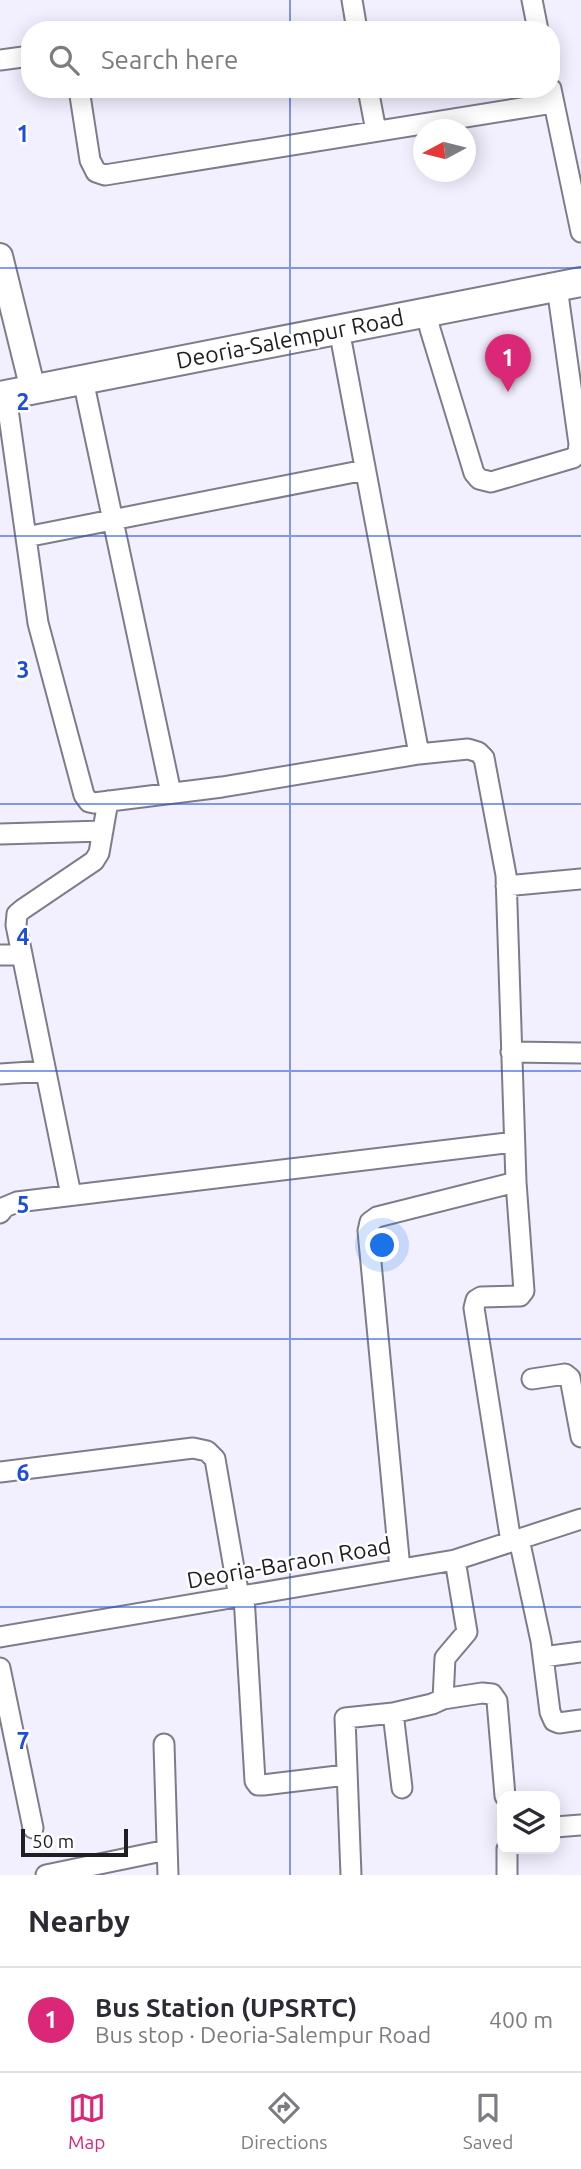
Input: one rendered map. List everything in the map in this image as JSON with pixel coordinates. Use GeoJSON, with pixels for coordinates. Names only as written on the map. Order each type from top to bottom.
{"type":"FeatureCollection","features":[{"type":"Feature","properties":{"kind":"highway","name":"Deoria-Salempur Road"},"geometry":{"type":"LineString","coordinates":[[9,400],[569,293]]}},
{"type":"Feature","properties":{"kind":"highway","name":"Deoria-Salempur Road"},"geometry":{"type":"LineString","coordinates":[[9,400],[86,394],[342,345],[429,320]]}},
{"type":"Feature","properties":{"kind":"main road"},"geometry":{"type":"LineString","coordinates":[[0,256],[9,400]]}},
{"type":"Feature","properties":{"kind":"street"},"geometry":{"type":"LineString","coordinates":[[352,0],[356,21]]}},
{"type":"Feature","properties":{"kind":"street"},"geometry":{"type":"LineString","coordinates":[[532,0],[536,21]]}},
{"type":"Feature","properties":{"kind":"street"},"geometry":{"type":"LineString","coordinates":[[0,60],[21,57]]}},
{"type":"Feature","properties":{"kind":"street"},"geometry":{"type":"LineString","coordinates":[[80,98],[90,160],[96,172],[105,175],[376,131],[542,98]]}},
{"type":"Feature","properties":{"kind":"street"},"geometry":{"type":"LineString","coordinates":[[370,98],[376,131]]}},
{"type":"Feature","properties":{"kind":"street"},"geometry":{"type":"LineString","coordinates":[[552,98],[581,232]]}},
{"type":"Feature","properties":{"kind":"street"},"geometry":{"type":"LineString","coordinates":[[429,320],[474,473],[479,479],[491,482],[573,458],[578,453],[569,293]]}},
{"type":"Feature","properties":{"kind":"street"},"geometry":{"type":"LineString","coordinates":[[342,345],[419,754]]}},
{"type":"Feature","properties":{"kind":"street"},"geometry":{"type":"LineString","coordinates":[[86,394],[171,793]]}},
{"type":"Feature","properties":{"kind":"street"},"geometry":{"type":"LineString","coordinates":[[9,400],[38,623],[84,795],[89,802],[171,793],[419,754],[468,749],[478,752],[484,758],[506,886],[514,1142],[524,1291],[520,1296],[481,1297],[476,1300],[474,1308],[515,1541],[543,1657],[550,1712],[554,1721],[559,1723],[581,1720]]}},
{"type":"Feature","properties":{"kind":"street"},"geometry":{"type":"LineString","coordinates":[[26,537],[365,470]]}},
{"type":"Feature","properties":{"kind":"street"},"geometry":{"type":"LineString","coordinates":[[71,1195],[16,925],[17,914],[94,861],[99,853],[108,801]]}},
{"type":"Feature","properties":{"kind":"street"},"geometry":{"type":"LineString","coordinates":[[0,834],[103,831]]}},
{"type":"Feature","properties":{"kind":"street"},"geometry":{"type":"LineString","coordinates":[[506,886],[581,878]]}},
{"type":"Feature","properties":{"kind":"street"},"geometry":{"type":"LineString","coordinates":[[0,955],[22,955]]}},
{"type":"Feature","properties":{"kind":"street"},"geometry":{"type":"LineString","coordinates":[[511,1052],[581,1053]]}},
{"type":"Feature","properties":{"kind":"street"},"geometry":{"type":"LineString","coordinates":[[0,1074],[46,1071]]}},
{"type":"Feature","properties":{"kind":"street"},"geometry":{"type":"LineString","coordinates":[[0,1213],[5,1206],[17,1202],[514,1142]]}},
{"type":"Feature","properties":{"kind":"street"},"geometry":{"type":"LineString","coordinates":[[400,1569],[368,1231],[370,1222],[377,1217],[516,1182]]}},
{"type":"Feature","properties":{"kind":"street"},"geometry":{"type":"LineString","coordinates":[[532,1378],[565,1374],[570,1378],[581,1437]]}},
{"type":"Feature","properties":{"kind":"street"},"geometry":{"type":"LineString","coordinates":[[0,1472],[193,1448],[207,1451],[215,1459],[241,1596],[255,1780],[258,1785],[263,1785],[346,1775]]}},
{"type":"Feature","properties":{"kind":"street","name":"Deoria-Baraon Road"},"geometry":{"type":"LineString","coordinates":[[0,1637],[455,1560],[581,1520]]}},
{"type":"Feature","properties":{"kind":"street"},"geometry":{"type":"LineString","coordinates":[[443,1699],[445,1658],[467,1632],[455,1560]]}},
{"type":"Feature","properties":{"kind":"street"},"geometry":{"type":"LineString","coordinates":[[543,1657],[581,1652]]}},
{"type":"Feature","properties":{"kind":"street"},"geometry":{"type":"LineString","coordinates":[[0,1668],[33,1828]]}},
{"type":"Feature","properties":{"kind":"street"},"geometry":{"type":"LineString","coordinates":[[351,1875],[345,1717],[393,1713],[443,1699],[492,1694],[497,1702],[505,1791]]}},
{"type":"Feature","properties":{"kind":"street"},"geometry":{"type":"LineString","coordinates":[[393,1713],[402,1788]]}},
{"type":"Feature","properties":{"kind":"street"},"geometry":{"type":"LineString","coordinates":[[164,1744],[168,1875]]}},
{"type":"Feature","properties":{"kind":"street"},"geometry":{"type":"LineString","coordinates":[[560,1827],[581,1825]]}},
{"type":"Feature","properties":{"kind":"street"},"geometry":{"type":"LineString","coordinates":[[46,1875],[103,1869],[167,1850]]}},
{"type":"Feature","properties":{"kind":"street"},"geometry":{"type":"LineString","coordinates":[[507,1854],[507,1875]]}},
{"type":"Feature","properties":{"kind":"place","name":"Bus Station (UPSRTC)"},"geometry":{"type":"Point","coordinates":[508,392]}}]}
